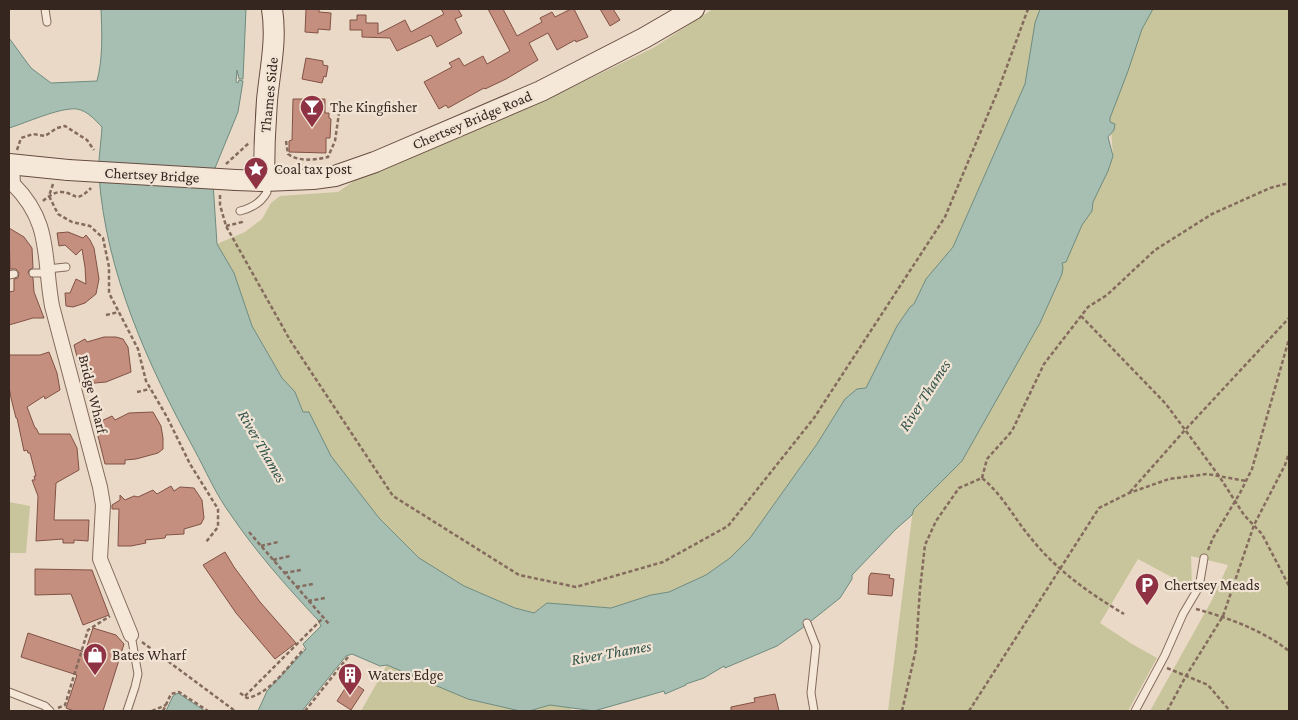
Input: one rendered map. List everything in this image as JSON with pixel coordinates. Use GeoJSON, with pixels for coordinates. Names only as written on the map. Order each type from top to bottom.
{"type":"FeatureCollection","features":[{"type":"Feature","properties":{"kind":"main road","name":"Thames Side"},"geometry":{"type":"LineString","coordinates":[[264,181],[260,138],[274,45],[272,9]]}},
{"type":"Feature","properties":{"kind":"main road","name":"Chertsey Bridge Road"},"geometry":{"type":"LineString","coordinates":[[226,179],[264,181],[336,176],[375,162],[541,91],[644,38],[694,9]]}},
{"type":"Feature","properties":{"kind":"main road"},"geometry":{"type":"LineString","coordinates":[[260,138],[281,174],[289,180]]}},
{"type":"Feature","properties":{"kind":"main road","name":"Chertsey Bridge"},"geometry":{"type":"LineString","coordinates":[[12,162],[68,170],[226,179]]}},
{"type":"Feature","properties":{"kind":"street","name":"Bridge Wharf"},"geometry":{"type":"LineString","coordinates":[[12,162],[12,184],[24,196],[41,226],[45,244],[52,306],[103,505],[100,559],[131,635]]}},
{"type":"Feature","properties":{"kind":"lane"},"geometry":{"type":"LineString","coordinates":[[45,9],[47,22]]}},
{"type":"Feature","properties":{"kind":"lane"},"geometry":{"type":"LineString","coordinates":[[240,210],[254,206],[264,197],[267,192],[264,181]]}},
{"type":"Feature","properties":{"kind":"lane"},"geometry":{"type":"LineString","coordinates":[[33,273],[66,267]]}},
{"type":"Feature","properties":{"kind":"lane"},"geometry":{"type":"LineString","coordinates":[[1135,711],[1188,605],[1199,587],[1204,558]]}},
{"type":"Feature","properties":{"kind":"lane"},"geometry":{"type":"LineString","coordinates":[[807,624],[816,646],[811,693],[814,711]]}},
{"type":"Feature","properties":{"kind":"lane"},"geometry":{"type":"LineString","coordinates":[[127,711],[138,674],[131,635]]}},
{"type":"Feature","properties":{"kind":"lane"},"geometry":{"type":"LineString","coordinates":[[9,692],[45,706],[50,711]]}},
{"type":"Feature","properties":{"kind":"path"},"geometry":{"type":"LineString","coordinates":[[260,138],[226,179],[220,206],[226,226],[290,340],[393,496],[519,575],[576,587],[663,562],[728,526],[814,418],[946,217],[999,88],[1028,9]]}},
{"type":"Feature","properties":{"kind":"path"},"geometry":{"type":"LineString","coordinates":[[286,141],[288,154],[302,158],[328,157],[337,134],[341,99]]}},
{"type":"Feature","properties":{"kind":"path"},"geometry":{"type":"LineString","coordinates":[[12,162],[21,138],[33,134],[45,136],[57,128],[66,126],[87,140],[94,150]]}},
{"type":"Feature","properties":{"kind":"path"},"geometry":{"type":"LineString","coordinates":[[982,478],[987,458],[1012,431],[1044,364],[1088,307],[1107,295],[1155,250],[1212,214],[1270,188],[1289,183]]}},
{"type":"Feature","properties":{"kind":"path"},"geometry":{"type":"LineString","coordinates":[[40,203],[49,196],[62,192],[75,197],[84,194],[91,188]]}},
{"type":"Feature","properties":{"kind":"path"},"geometry":{"type":"LineString","coordinates":[[49,196],[58,214],[72,222],[90,226],[103,238],[109,267],[109,293],[138,349],[146,381],[190,464],[218,509],[218,527],[206,542]]}},
{"type":"Feature","properties":{"kind":"path"},"geometry":{"type":"LineString","coordinates":[[106,315],[119,312]]}},
{"type":"Feature","properties":{"kind":"path"},"geometry":{"type":"LineString","coordinates":[[1081,316],[1166,404],[1219,476],[1235,502],[1262,534],[1289,586]]}},
{"type":"Feature","properties":{"kind":"path"},"geometry":{"type":"LineString","coordinates":[[1130,493],[1185,430],[1289,318]]}},
{"type":"Feature","properties":{"kind":"path"},"geometry":{"type":"LineString","coordinates":[[1204,558],[1213,538],[1246,481],[1257,453],[1289,338]]}},
{"type":"Feature","properties":{"kind":"path"},"geometry":{"type":"LineString","coordinates":[[137,392],[150,389]]}},
{"type":"Feature","properties":{"kind":"path"},"geometry":{"type":"LineString","coordinates":[[1166,711],[1223,616],[1254,525],[1289,455]]}},
{"type":"Feature","properties":{"kind":"path"},"geometry":{"type":"LineString","coordinates":[[969,711],[1098,508],[1130,493],[1169,479],[1207,474],[1246,481]]}},
{"type":"Feature","properties":{"kind":"path"},"geometry":{"type":"LineString","coordinates":[[982,478],[992,486],[1030,537],[1059,568],[1071,579],[1124,614]]}},
{"type":"Feature","properties":{"kind":"path"},"geometry":{"type":"LineString","coordinates":[[902,711],[916,649],[925,545],[936,521],[959,488],[982,478]]}},
{"type":"Feature","properties":{"kind":"path"},"geometry":{"type":"LineString","coordinates":[[249,532],[330,624]]}},
{"type":"Feature","properties":{"kind":"path"},"geometry":{"type":"LineString","coordinates":[[260,546],[278,542]]}},
{"type":"Feature","properties":{"kind":"path"},"geometry":{"type":"LineString","coordinates":[[273,560],[290,556]]}},
{"type":"Feature","properties":{"kind":"path"},"geometry":{"type":"LineString","coordinates":[[284,573],[301,570]]}},
{"type":"Feature","properties":{"kind":"path"},"geometry":{"type":"LineString","coordinates":[[296,587],[313,584]]}},
{"type":"Feature","properties":{"kind":"path"},"geometry":{"type":"LineString","coordinates":[[308,601],[325,598]]}},
{"type":"Feature","properties":{"kind":"path"},"geometry":{"type":"LineString","coordinates":[[1188,605],[1191,608],[1223,616],[1274,640],[1289,652]]}},
{"type":"Feature","properties":{"kind":"path"},"geometry":{"type":"LineString","coordinates":[[50,711],[65,705],[88,630],[120,610]]}},
{"type":"Feature","properties":{"kind":"path"},"geometry":{"type":"LineString","coordinates":[[245,696],[323,618]]}},
{"type":"Feature","properties":{"kind":"path"},"geometry":{"type":"LineString","coordinates":[[131,635],[235,711]]}},
{"type":"Feature","properties":{"kind":"path"},"geometry":{"type":"LineString","coordinates":[[240,693],[247,698],[266,690],[304,649]]}},
{"type":"Feature","properties":{"kind":"path"},"geometry":{"type":"LineString","coordinates":[[306,711],[348,657]]}},
{"type":"Feature","properties":{"kind":"path"},"geometry":{"type":"LineString","coordinates":[[1160,663],[1159,665],[1208,685],[1230,711]]}},
{"type":"Feature","properties":{"kind":"path"},"geometry":{"type":"LineString","coordinates":[[163,711],[171,694],[179,692],[208,711]]}},
{"type":"Feature","properties":{"kind":"path"},"geometry":{"type":"LineString","coordinates":[[152,711],[166,705]]}},
{"type":"Feature","properties":{"kind":"shaded area"},"geometry":{"type":"Polygon","coordinates":[[[713,9],[1039,9],[1025,84],[953,247],[926,279],[914,304],[897,326],[866,388],[857,389],[845,399],[817,444],[750,538],[730,558],[706,575],[669,592],[651,595],[611,608],[547,603],[534,613],[515,608],[464,586],[419,558],[379,518],[331,456],[309,412],[303,412],[295,392],[282,378],[252,326],[234,273],[217,244],[245,232],[262,219],[271,203],[280,196],[338,192],[361,176],[554,96],[653,48],[713,9]]]}},
{"type":"Feature","properties":{"kind":"shaded area"},"geometry":{"type":"Polygon","coordinates":[[[1153,9],[1289,9],[1289,711],[1150,711],[1212,600],[1228,565],[1191,556],[1192,588],[1138,559],[1100,623],[1157,658],[1128,711],[888,711],[913,509],[962,461],[1113,156],[1110,118],[1142,29],[1153,9]]]}},
{"type":"Feature","properties":{"kind":"shaded area"},"geometry":{"type":"Polygon","coordinates":[[[9,502],[30,506],[26,553],[9,553],[9,502]]]}},
{"type":"Feature","properties":{"kind":"shaded area"},"geometry":{"type":"Polygon","coordinates":[[[387,665],[468,699],[520,711],[361,711],[387,665]]]}},
{"type":"Feature","properties":{"kind":"shaded area"},"geometry":{"type":"Polygon","coordinates":[[[550,705],[572,708],[570,711],[529,711],[550,705]]]}},
{"type":"Feature","properties":{"kind":"water","name":"River Thames"},"geometry":{"type":"Polygon","coordinates":[[[101,9],[246,9],[243,79],[239,79],[237,70],[236,82],[238,83],[239,80],[243,81],[238,112],[214,168],[213,183],[217,244],[234,273],[252,326],[282,378],[295,392],[303,412],[309,412],[331,456],[379,518],[419,558],[464,586],[515,608],[534,613],[547,603],[611,608],[651,595],[669,592],[706,575],[730,558],[750,538],[817,444],[845,399],[857,389],[866,388],[897,326],[914,304],[926,279],[953,247],[1025,84],[1035,23],[1040,9],[1153,9],[1142,29],[1110,118],[1110,122],[1115,124],[1114,130],[1108,137],[1113,156],[1093,202],[1092,211],[1082,225],[1066,262],[1062,263],[1062,274],[1040,323],[962,461],[914,509],[912,515],[852,575],[852,579],[840,598],[801,629],[777,646],[725,668],[724,666],[704,678],[665,694],[664,691],[594,711],[550,705],[529,711],[520,711],[468,699],[387,665],[380,666],[352,654],[346,656],[302,711],[258,711],[267,691],[306,649],[303,644],[321,626],[318,620],[261,556],[226,507],[177,417],[146,351],[120,283],[110,248],[99,176],[102,127],[85,112],[70,109],[52,113],[9,128],[9,38],[31,68],[51,83],[97,81],[102,37],[101,9]]]}},
{"type":"Feature","properties":{"kind":"water"},"geometry":{"type":"Polygon","coordinates":[[[178,693],[205,711],[166,711],[173,696],[178,693]]]}},
{"type":"Feature","properties":{"kind":"building"},"geometry":{"type":"Polygon","coordinates":[[[306,9],[319,9],[319,12],[331,13],[330,30],[318,29],[318,33],[305,32],[306,9]]]}},
{"type":"Feature","properties":{"kind":"building"},"geometry":{"type":"Polygon","coordinates":[[[441,9],[458,9],[462,16],[455,19],[462,33],[437,47],[431,35],[397,51],[390,38],[362,37],[362,30],[350,30],[350,20],[357,20],[357,15],[366,15],[366,23],[378,23],[378,34],[405,20],[411,32],[444,14],[441,9]]]}},
{"type":"Feature","properties":{"kind":"building"},"geometry":{"type":"Polygon","coordinates":[[[488,9],[503,9],[517,36],[542,22],[540,18],[552,12],[555,17],[574,9],[588,37],[576,42],[575,40],[557,50],[548,33],[529,43],[538,60],[506,79],[484,88],[448,108],[446,105],[439,109],[424,82],[452,67],[449,63],[459,58],[464,66],[483,56],[487,64],[510,51],[488,9]]]}},
{"type":"Feature","properties":{"kind":"building"},"geometry":{"type":"Polygon","coordinates":[[[600,9],[613,9],[620,20],[610,26],[600,9]]]}},
{"type":"Feature","properties":{"kind":"building"},"geometry":{"type":"Polygon","coordinates":[[[306,58],[323,61],[323,65],[328,66],[326,77],[324,76],[322,83],[302,79],[306,58]]]}},
{"type":"Feature","properties":{"kind":"building","name":"The Kingfisher"},"geometry":{"type":"Polygon","coordinates":[[[293,99],[325,99],[325,113],[329,113],[329,118],[331,119],[330,138],[326,138],[326,153],[289,152],[289,141],[292,140],[293,99]]]}},
{"type":"Feature","properties":{"kind":"building"},"geometry":{"type":"Polygon","coordinates":[[[9,228],[24,237],[32,248],[33,268],[28,273],[33,278],[34,292],[44,318],[33,318],[9,325],[9,292],[14,291],[14,279],[18,278],[19,273],[16,269],[10,269],[9,228]]]}},
{"type":"Feature","properties":{"kind":"building"},"geometry":{"type":"Polygon","coordinates":[[[68,232],[83,238],[86,235],[90,240],[94,248],[99,279],[96,294],[85,303],[73,307],[66,306],[65,293],[70,293],[76,279],[86,284],[85,267],[82,249],[76,255],[65,245],[59,246],[57,233],[68,232]]]}},
{"type":"Feature","properties":{"kind":"building"},"geometry":{"type":"Polygon","coordinates":[[[104,337],[123,339],[128,347],[131,372],[106,382],[84,384],[74,345],[85,339],[87,342],[104,337]]]}},
{"type":"Feature","properties":{"kind":"building"},"geometry":{"type":"Polygon","coordinates":[[[49,352],[57,373],[60,390],[45,399],[44,396],[27,407],[39,434],[70,434],[77,448],[79,470],[56,483],[54,520],[89,520],[88,541],[74,540],[74,543],[63,543],[63,539],[36,541],[38,496],[32,480],[35,480],[34,476],[36,476],[30,453],[27,450],[24,451],[11,398],[9,355],[40,355],[49,352]]]}},
{"type":"Feature","properties":{"kind":"building"},"geometry":{"type":"Polygon","coordinates":[[[153,412],[161,426],[163,449],[158,453],[125,460],[125,464],[105,464],[95,424],[112,416],[115,420],[129,413],[153,412]]]}},
{"type":"Feature","properties":{"kind":"building"},"geometry":{"type":"Polygon","coordinates":[[[171,486],[174,491],[180,487],[194,488],[202,500],[204,518],[201,524],[184,529],[184,534],[166,535],[165,538],[145,540],[146,543],[131,546],[118,546],[119,509],[112,509],[112,505],[120,500],[120,495],[125,500],[134,496],[138,497],[153,490],[157,494],[171,486]]]}},
{"type":"Feature","properties":{"kind":"building"},"geometry":{"type":"Polygon","coordinates":[[[225,552],[260,602],[296,643],[275,659],[236,613],[203,565],[225,552]]]}},
{"type":"Feature","properties":{"kind":"building"},"geometry":{"type":"Polygon","coordinates":[[[35,569],[92,570],[109,615],[83,625],[71,594],[35,595],[35,569]]]}},
{"type":"Feature","properties":{"kind":"building"},"geometry":{"type":"Polygon","coordinates":[[[871,573],[890,575],[889,578],[894,579],[892,596],[868,594],[871,573]]]}},
{"type":"Feature","properties":{"kind":"building","name":"Bates Wharf"},"geometry":{"type":"Polygon","coordinates":[[[93,628],[116,635],[124,644],[103,711],[74,711],[66,708],[77,675],[21,657],[28,633],[85,652],[93,628]]]}},
{"type":"Feature","properties":{"kind":"building","name":"Waters Edge"},"geometry":{"type":"Polygon","coordinates":[[[355,684],[364,690],[351,710],[337,701],[346,687],[351,690],[355,684]]]}},
{"type":"Feature","properties":{"kind":"building"},"geometry":{"type":"Polygon","coordinates":[[[775,694],[779,711],[731,711],[731,707],[755,702],[754,698],[775,694]]]}},
{"type":"Feature","properties":{"kind":"place","name":"The Kingfisher"},"geometry":{"type":"Point","coordinates":[312,128]}},
{"type":"Feature","properties":{"kind":"place","name":"Coal tax post"},"geometry":{"type":"Point","coordinates":[256,190]}},
{"type":"Feature","properties":{"kind":"place","name":"Chertsey Meads"},"geometry":{"type":"Point","coordinates":[1147,606]}},
{"type":"Feature","properties":{"kind":"place","name":"Bates Wharf"},"geometry":{"type":"Point","coordinates":[95,676]}},
{"type":"Feature","properties":{"kind":"place","name":"Waters Edge"},"geometry":{"type":"Point","coordinates":[350,696]}}]}
